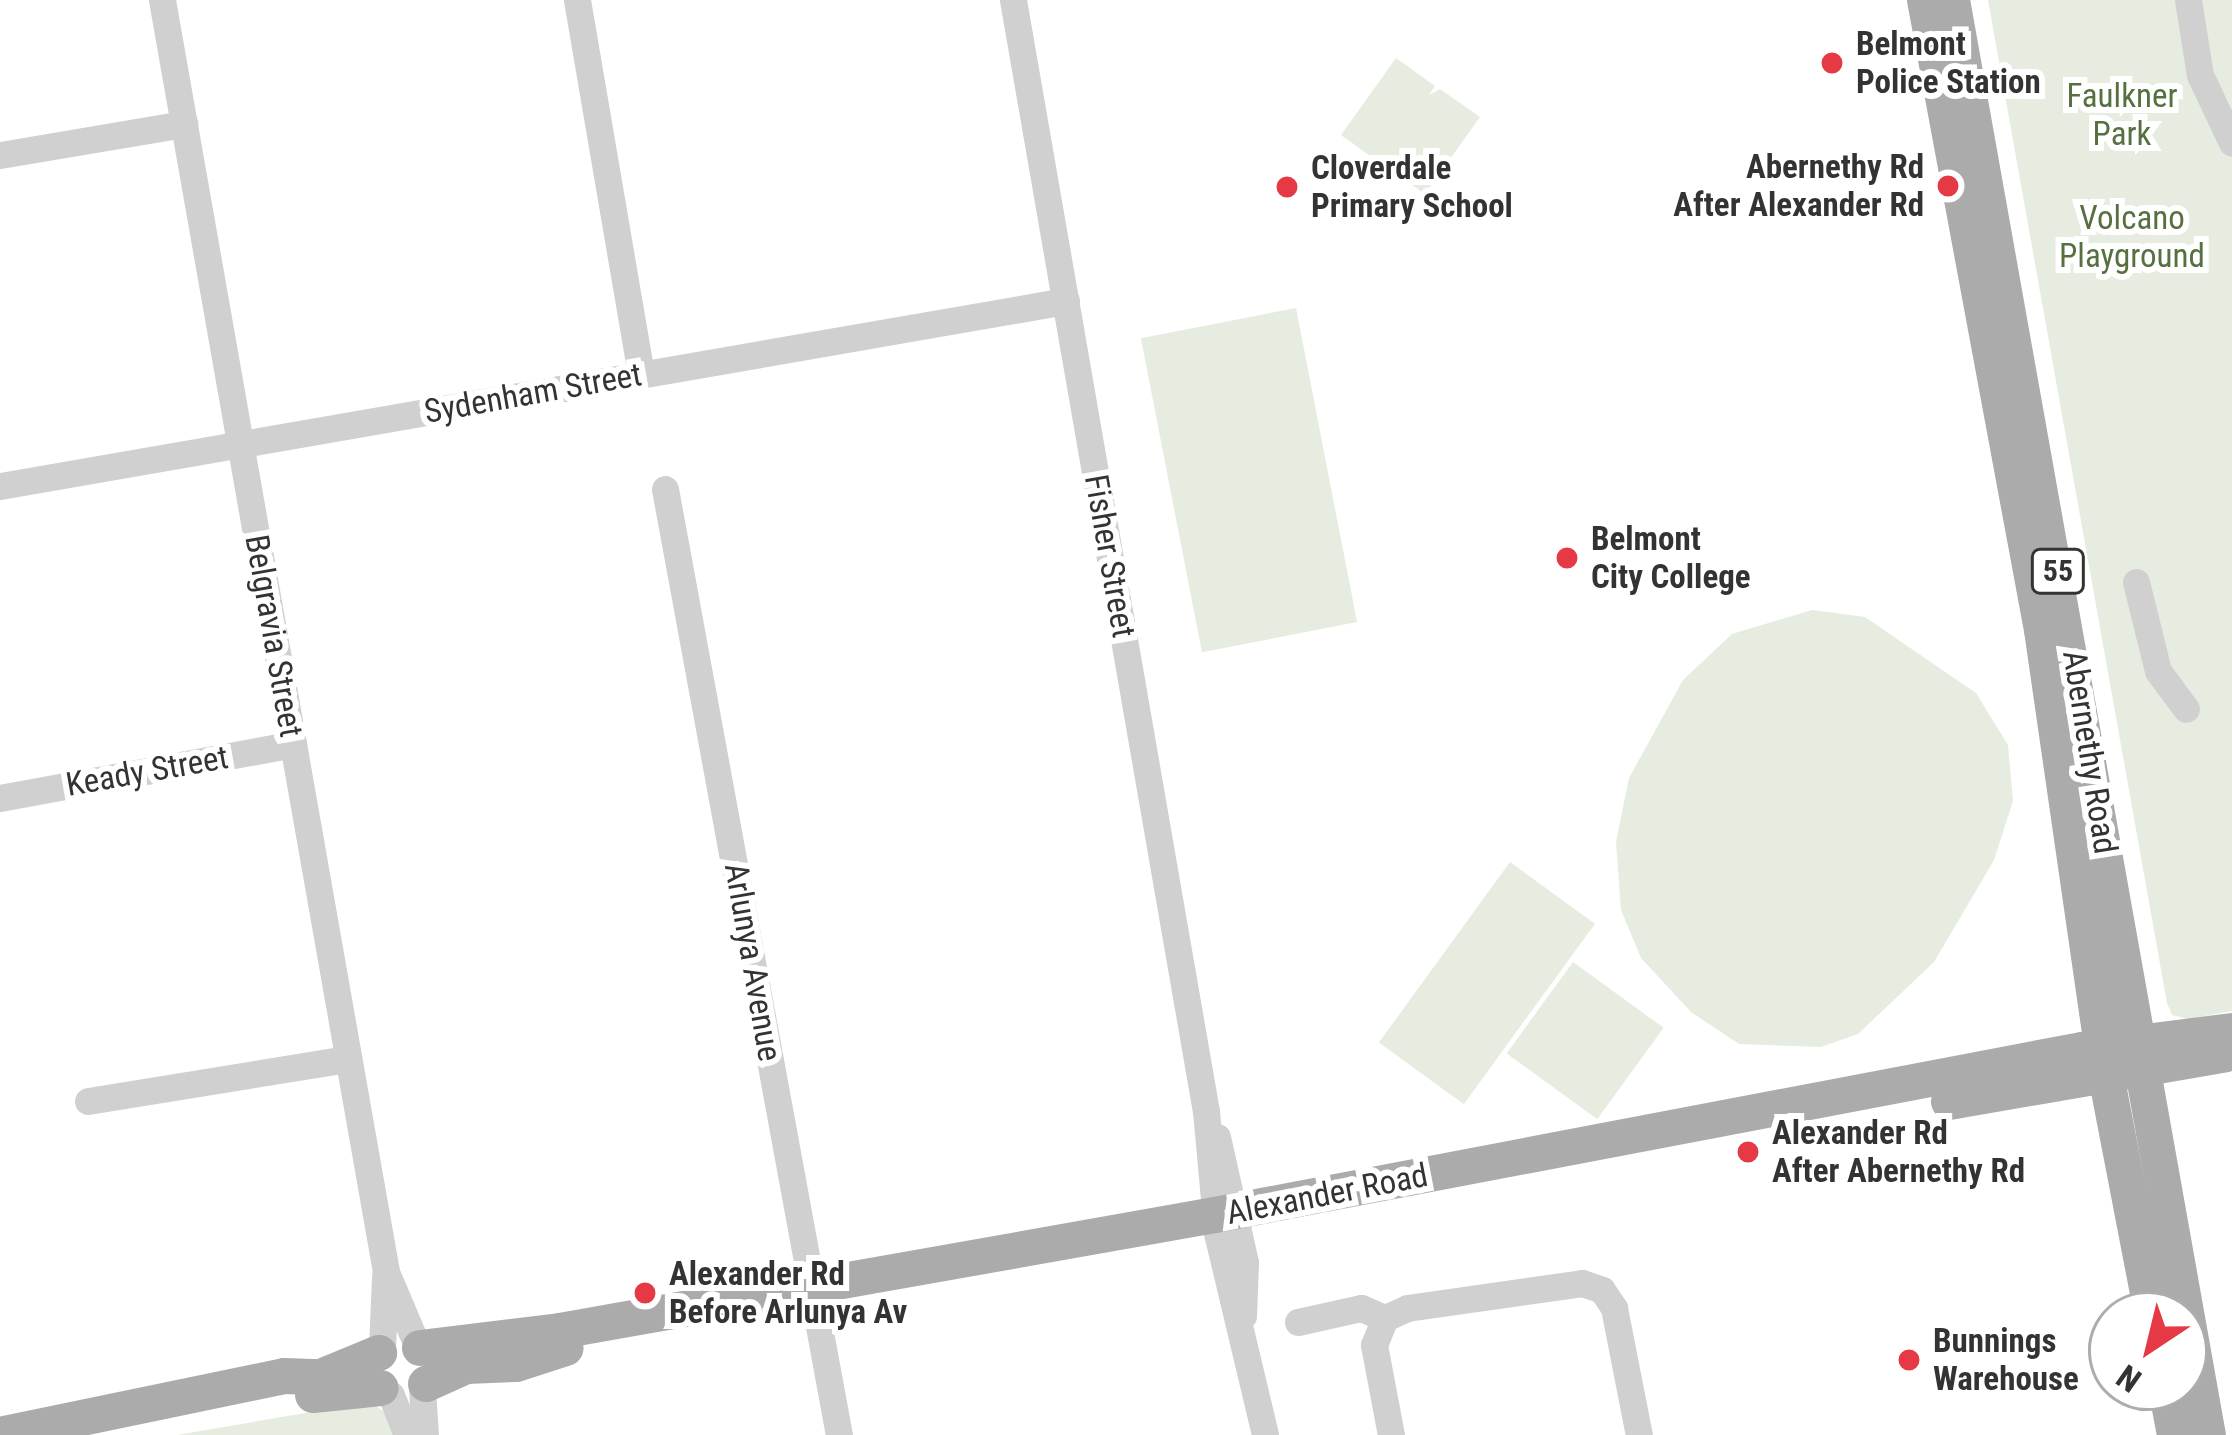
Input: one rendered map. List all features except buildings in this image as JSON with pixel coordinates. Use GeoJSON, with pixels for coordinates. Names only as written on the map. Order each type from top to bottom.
{"type":"FeatureCollection","features":[{"type":"Feature","properties":{"kind":"main road","name":"Abernethy Road"},"geometry":{"type":"LineString","coordinates":[[1925,0],[2122,1058],[2208,1435]]}},
{"type":"Feature","properties":{"kind":"main road","name":"Abernethy Road"},"geometry":{"type":"LineString","coordinates":[[1952,0],[2122,1058],[2149,1291]]}},
{"type":"Feature","properties":{"kind":"main road","name":"Alexander Road"},"geometry":{"type":"LineString","coordinates":[[0,1435],[284,1376],[516,1364],[590,1342],[813,1293],[2122,1058],[2232,1031]]}},
{"type":"Feature","properties":{"kind":"main road","name":"Alexander Road"},"geometry":{"type":"LineString","coordinates":[[2122,1058],[2232,1052]]}},
{"type":"Feature","properties":{"kind":"main road","name":"Alexander Road"},"geometry":{"type":"LineString","coordinates":[[89,1435],[402,1369]]}},
{"type":"Feature","properties":{"kind":"street","name":"Belgravia Street"},"geometry":{"type":"LineString","coordinates":[[162,0],[386,1272],[407,1435]]}},
{"type":"Feature","properties":{"kind":"street"},"geometry":{"type":"LineString","coordinates":[[577,0],[641,374]]}},
{"type":"Feature","properties":{"kind":"street","name":"Fisher Street"},"geometry":{"type":"LineString","coordinates":[[1013,0],[1205,1112],[1248,1300],[1241,1321],[1265,1435]]}},
{"type":"Feature","properties":{"kind":"street"},"geometry":{"type":"LineString","coordinates":[[2188,0],[2200,74],[2232,142]]}},
{"type":"Feature","properties":{"kind":"street"},"geometry":{"type":"LineString","coordinates":[[0,155],[184,124]]}},
{"type":"Feature","properties":{"kind":"street","name":"Sydenham Street"},"geometry":{"type":"LineString","coordinates":[[0,486],[1066,302]]}},
{"type":"Feature","properties":{"kind":"street","name":"Arlunya Avenue"},"geometry":{"type":"LineString","coordinates":[[665,489],[838,1435]]}},
{"type":"Feature","properties":{"kind":"street"},"geometry":{"type":"LineString","coordinates":[[2135,582],[2158,671],[2186,709]]}},
{"type":"Feature","properties":{"kind":"street","name":"Keady Street"},"geometry":{"type":"LineString","coordinates":[[0,798],[293,744]]}},
{"type":"Feature","properties":{"kind":"street"},"geometry":{"type":"LineString","coordinates":[[88,1101],[348,1060]]}},
{"type":"Feature","properties":{"kind":"street"},"geometry":{"type":"LineString","coordinates":[[1391,1435],[1374,1345],[1385,1318],[1407,1308],[1582,1283],[1602,1290],[1614,1308],[1639,1435]]}},
{"type":"Feature","properties":{"kind":"street"},"geometry":{"type":"LineString","coordinates":[[1298,1322],[1361,1308],[1385,1318]]}},
{"type":"Feature","properties":{"kind":"street","name":"Belgravia Street"},"geometry":{"type":"LineString","coordinates":[[402,1369],[425,1435]]}},
{"type":"Feature","properties":{"kind":"green space","name":"Faulkner Park"},"geometry":{"type":"Polygon","coordinates":[[[1988,0],[2232,0],[2232,1011],[2188,1019],[2172,1015],[2167,1003],[1988,0]]]}},
{"type":"Feature","properties":{"kind":"green space"},"geometry":{"type":"Polygon","coordinates":[[[1396,58],[1435,86],[1429,95],[1440,89],[1480,117],[1425,194],[1386,167],[1391,158],[1380,163],[1341,135],[1396,58]]]}},
{"type":"Feature","properties":{"kind":"green space"},"geometry":{"type":"Polygon","coordinates":[[[1296,308],[1357,622],[1202,652],[1141,338],[1296,308]]]}},
{"type":"Feature","properties":{"kind":"green space"},"geometry":{"type":"Polygon","coordinates":[[[1812,610],[1865,617],[1976,693],[2008,745],[2013,801],[1994,860],[1934,962],[1858,1034],[1821,1047],[1739,1044],[1691,1012],[1641,958],[1621,910],[1616,842],[1629,778],[1683,680],[1732,634],[1812,610]]]}},
{"type":"Feature","properties":{"kind":"green space"},"geometry":{"type":"Polygon","coordinates":[[[1510,862],[1595,924],[1464,1104],[1379,1042],[1510,862]]]}},
{"type":"Feature","properties":{"kind":"green space"},"geometry":{"type":"Polygon","coordinates":[[[1573,962],[1664,1028],[1597,1119],[1507,1053],[1573,962]]]}},
{"type":"Feature","properties":{"kind":"green space"},"geometry":{"type":"Polygon","coordinates":[[[370,1402],[391,1417],[397,1435],[177,1435],[370,1402]]]}},
{"type":"Feature","properties":{"kind":"place","name":"Belmont Police Station"},"geometry":{"type":"Point","coordinates":[1832,63]}},
{"type":"Feature","properties":{"kind":"place","name":"Abernethy Rd After Alexander Rd"},"geometry":{"type":"Point","coordinates":[1948,186]}},
{"type":"Feature","properties":{"kind":"place","name":"Cloverdale Primary School"},"geometry":{"type":"Point","coordinates":[1287,187]}},
{"type":"Feature","properties":{"kind":"place","name":"Belmont City College"},"geometry":{"type":"Point","coordinates":[1567,558]}},
{"type":"Feature","properties":{"kind":"place","name":"Alexander Rd After Abernethy Rd"},"geometry":{"type":"Point","coordinates":[1748,1152]}},
{"type":"Feature","properties":{"kind":"place","name":"Alexander Rd Before Arlunya Av"},"geometry":{"type":"Point","coordinates":[645,1293]}},
{"type":"Feature","properties":{"kind":"place","name":"Bunnings Warehouse"},"geometry":{"type":"Point","coordinates":[1909,1360]}},
{"type":"Feature","properties":{"kind":"park label","name":"Volcano Playground"},"geometry":{"type":"Point","coordinates":[2132,237]}}]}
